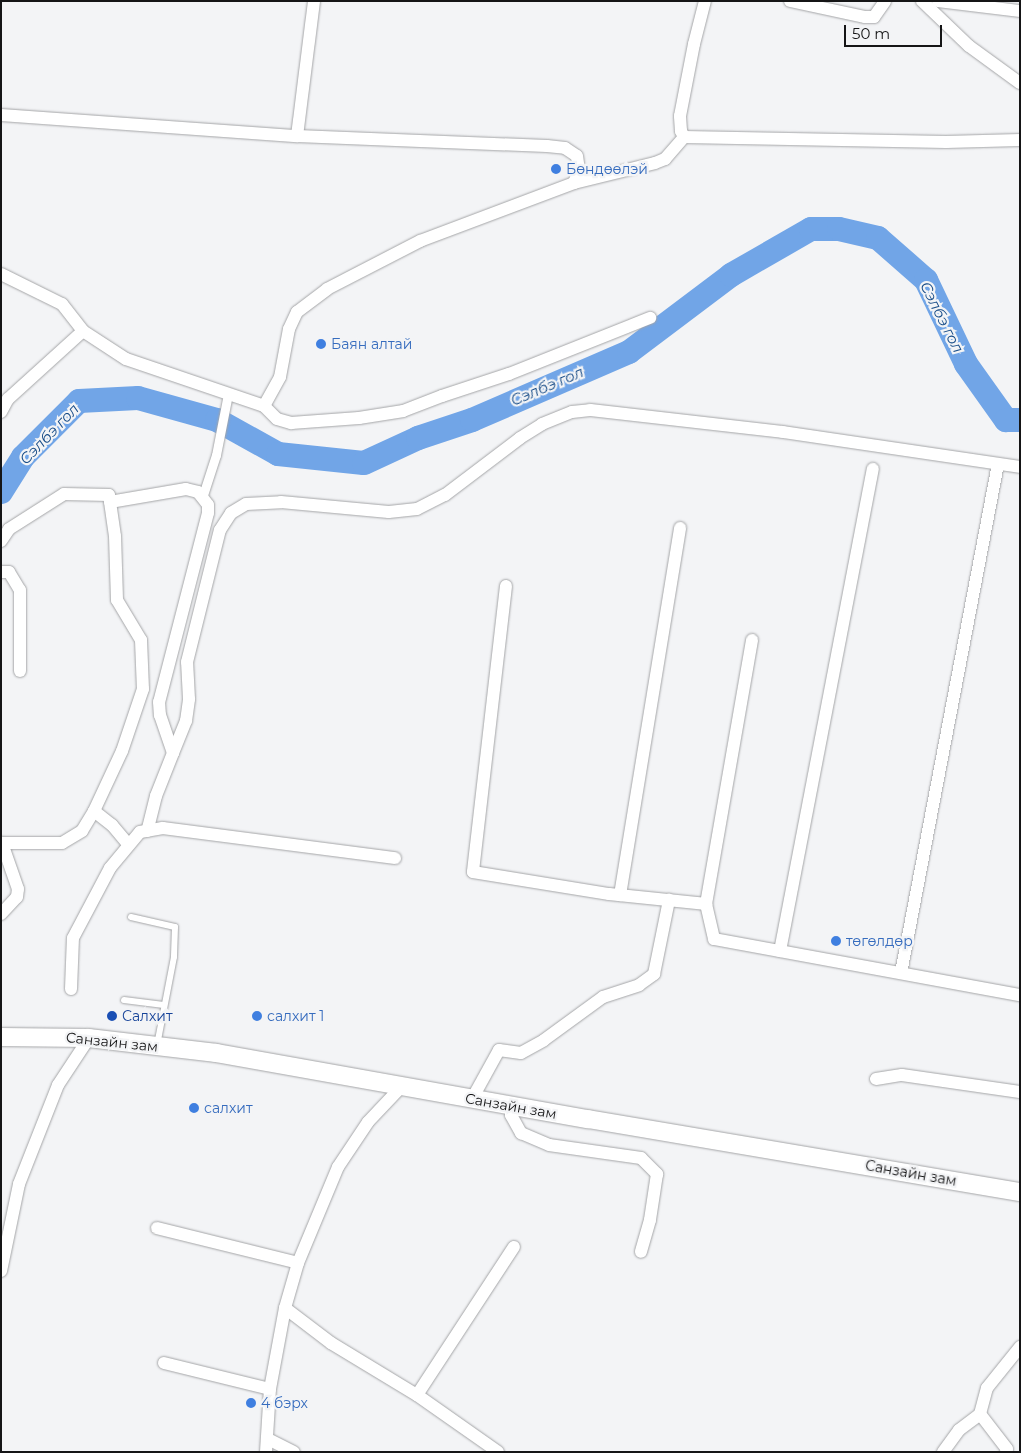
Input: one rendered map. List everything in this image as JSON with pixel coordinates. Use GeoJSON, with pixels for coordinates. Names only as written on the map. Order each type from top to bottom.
{"type":"FeatureCollection","features":[{"type":"Feature","properties":{"kind":"main road","name":"Санзайн зам"},"geometry":{"type":"LineString","coordinates":[[1,1037],[90,1038],[216,1054],[1020,1192]]}},
{"type":"Feature","properties":{"kind":"street"},"geometry":{"type":"LineString","coordinates":[[298,136],[314,1]]}},
{"type":"Feature","properties":{"kind":"street"},"geometry":{"type":"LineString","coordinates":[[684,137],[681,131],[680,116],[694,44],[705,1]]}},
{"type":"Feature","properties":{"kind":"street"},"geometry":{"type":"LineString","coordinates":[[790,1],[865,17],[874,17],[884,1]]}},
{"type":"Feature","properties":{"kind":"street"},"geometry":{"type":"LineString","coordinates":[[922,1],[969,46],[1020,83]]}},
{"type":"Feature","properties":{"kind":"street"},"geometry":{"type":"LineString","coordinates":[[938,1],[1020,10]]}},
{"type":"Feature","properties":{"kind":"street"},"geometry":{"type":"LineString","coordinates":[[1,115],[298,136],[565,148],[577,156],[579,163],[579,171],[574,183]]}},
{"type":"Feature","properties":{"kind":"street"},"geometry":{"type":"LineString","coordinates":[[684,137],[946,142],[1020,140]]}},
{"type":"Feature","properties":{"kind":"street"},"geometry":{"type":"LineString","coordinates":[[264,406],[280,377],[289,330],[297,312],[327,289],[420,241],[574,183],[665,159],[684,137]]}},
{"type":"Feature","properties":{"kind":"street"},"geometry":{"type":"LineString","coordinates":[[1,274],[62,304],[83,331],[126,359],[264,406],[277,419],[291,423],[360,418],[403,411],[509,374],[650,318]]}},
{"type":"Feature","properties":{"kind":"street"},"geometry":{"type":"LineString","coordinates":[[1,412],[8,399],[83,331]]}},
{"type":"Feature","properties":{"kind":"street"},"geometry":{"type":"LineString","coordinates":[[202,498],[216,455],[228,394]]}},
{"type":"Feature","properties":{"kind":"street"},"geometry":{"type":"LineString","coordinates":[[147,831],[156,796],[186,721],[189,699],[187,662],[220,530],[231,513],[246,504],[281,502],[389,512],[408,511],[426,505],[445,495],[520,438],[542,424],[572,412],[590,410],[783,432],[1020,467]]}},
{"type":"Feature","properties":{"kind":"street"},"geometry":{"type":"LineString","coordinates":[[901,973],[998,464]]}},
{"type":"Feature","properties":{"kind":"street"},"geometry":{"type":"LineString","coordinates":[[780,951],[873,469]]}},
{"type":"Feature","properties":{"kind":"street"},"geometry":{"type":"LineString","coordinates":[[110,502],[186,489],[198,492],[208,505],[208,513],[158,702],[160,715],[173,753]]}},
{"type":"Feature","properties":{"kind":"street"},"geometry":{"type":"LineString","coordinates":[[1,541],[9,529],[64,494],[109,495],[115,536],[117,600],[141,640],[143,689],[122,751],[94,811],[82,831],[62,843],[2,843],[18,889],[17,897],[1,914]]}},
{"type":"Feature","properties":{"kind":"street"},"geometry":{"type":"LineString","coordinates":[[620,895],[680,528]]}},
{"type":"Feature","properties":{"kind":"street"},"geometry":{"type":"LineString","coordinates":[[1,572],[9,572],[20,590],[20,671]]}},
{"type":"Feature","properties":{"kind":"street"},"geometry":{"type":"LineString","coordinates":[[506,586],[473,872],[620,895],[706,904]]}},
{"type":"Feature","properties":{"kind":"street"},"geometry":{"type":"LineString","coordinates":[[752,640],[706,904],[714,939],[1020,995]]}},
{"type":"Feature","properties":{"kind":"street"},"geometry":{"type":"LineString","coordinates":[[94,811],[112,825],[128,844]]}},
{"type":"Feature","properties":{"kind":"street"},"geometry":{"type":"LineString","coordinates":[[71,989],[73,938],[110,868],[128,844],[140,832],[163,828],[395,858]]}},
{"type":"Feature","properties":{"kind":"street"},"geometry":{"type":"LineString","coordinates":[[472,1098],[499,1050],[522,1053],[544,1040],[604,997],[639,985],[654,974],[669,900]]}},
{"type":"Feature","properties":{"kind":"street"},"geometry":{"type":"LineString","coordinates":[[1,1271],[19,1184],[58,1085],[90,1038]]}},
{"type":"Feature","properties":{"kind":"street"},"geometry":{"type":"LineString","coordinates":[[876,1079],[902,1075],[1020,1092]]}},
{"type":"Feature","properties":{"kind":"street"},"geometry":{"type":"LineString","coordinates":[[294,1452],[267,1446],[270,1389],[285,1308],[298,1263],[338,1167],[368,1122],[402,1086]]}},
{"type":"Feature","properties":{"kind":"street"},"geometry":{"type":"LineString","coordinates":[[511,1106],[511,1115],[521,1133],[549,1145],[641,1158],[657,1174],[650,1220],[641,1252]]}},
{"type":"Feature","properties":{"kind":"street"},"geometry":{"type":"LineString","coordinates":[[157,1228],[298,1263]]}},
{"type":"Feature","properties":{"kind":"street"},"geometry":{"type":"LineString","coordinates":[[417,1395],[514,1247]]}},
{"type":"Feature","properties":{"kind":"street"},"geometry":{"type":"LineString","coordinates":[[285,1308],[348,1354],[417,1395],[498,1452]]}},
{"type":"Feature","properties":{"kind":"street"},"geometry":{"type":"LineString","coordinates":[[943,1452],[959,1430],[980,1414],[987,1388],[1020,1347]]}},
{"type":"Feature","properties":{"kind":"street"},"geometry":{"type":"LineString","coordinates":[[164,1364],[270,1389]]}},
{"type":"Feature","properties":{"kind":"street"},"geometry":{"type":"LineString","coordinates":[[980,1414],[1007,1448],[1006,1452]]}},
{"type":"Feature","properties":{"kind":"lane"},"geometry":{"type":"LineString","coordinates":[[131,917],[175,927],[174,957],[156,1046]]}},
{"type":"Feature","properties":{"kind":"lane"},"geometry":{"type":"LineString","coordinates":[[124,1000],[164,1005]]}},
{"type":"Feature","properties":{"kind":"waterway","name":"Сэлбэ гол"},"geometry":{"type":"LineString","coordinates":[[1,492],[23,457],[79,401],[138,398],[217,420],[278,454],[364,463],[418,438],[472,420],[629,352],[731,275],[811,229],[839,229],[878,238],[926,280],[966,364],[1006,420],[1020,420]]}},
{"type":"Feature","properties":{"kind":"place","name":"Бөндөөлэй"},"geometry":{"type":"Point","coordinates":[556,169]}},
{"type":"Feature","properties":{"kind":"place","name":"Баян алтай"},"geometry":{"type":"Point","coordinates":[321,344]}},
{"type":"Feature","properties":{"kind":"place","name":"төгөлдөр"},"geometry":{"type":"Point","coordinates":[836,941]}},
{"type":"Feature","properties":{"kind":"place","name":"Салхит"},"geometry":{"type":"Point","coordinates":[112,1016]}},
{"type":"Feature","properties":{"kind":"place","name":"салхит 1"},"geometry":{"type":"Point","coordinates":[257,1016]}},
{"type":"Feature","properties":{"kind":"place","name":"салхит"},"geometry":{"type":"Point","coordinates":[194,1108]}},
{"type":"Feature","properties":{"kind":"place","name":"4 бэрх"},"geometry":{"type":"Point","coordinates":[251,1403]}}]}
